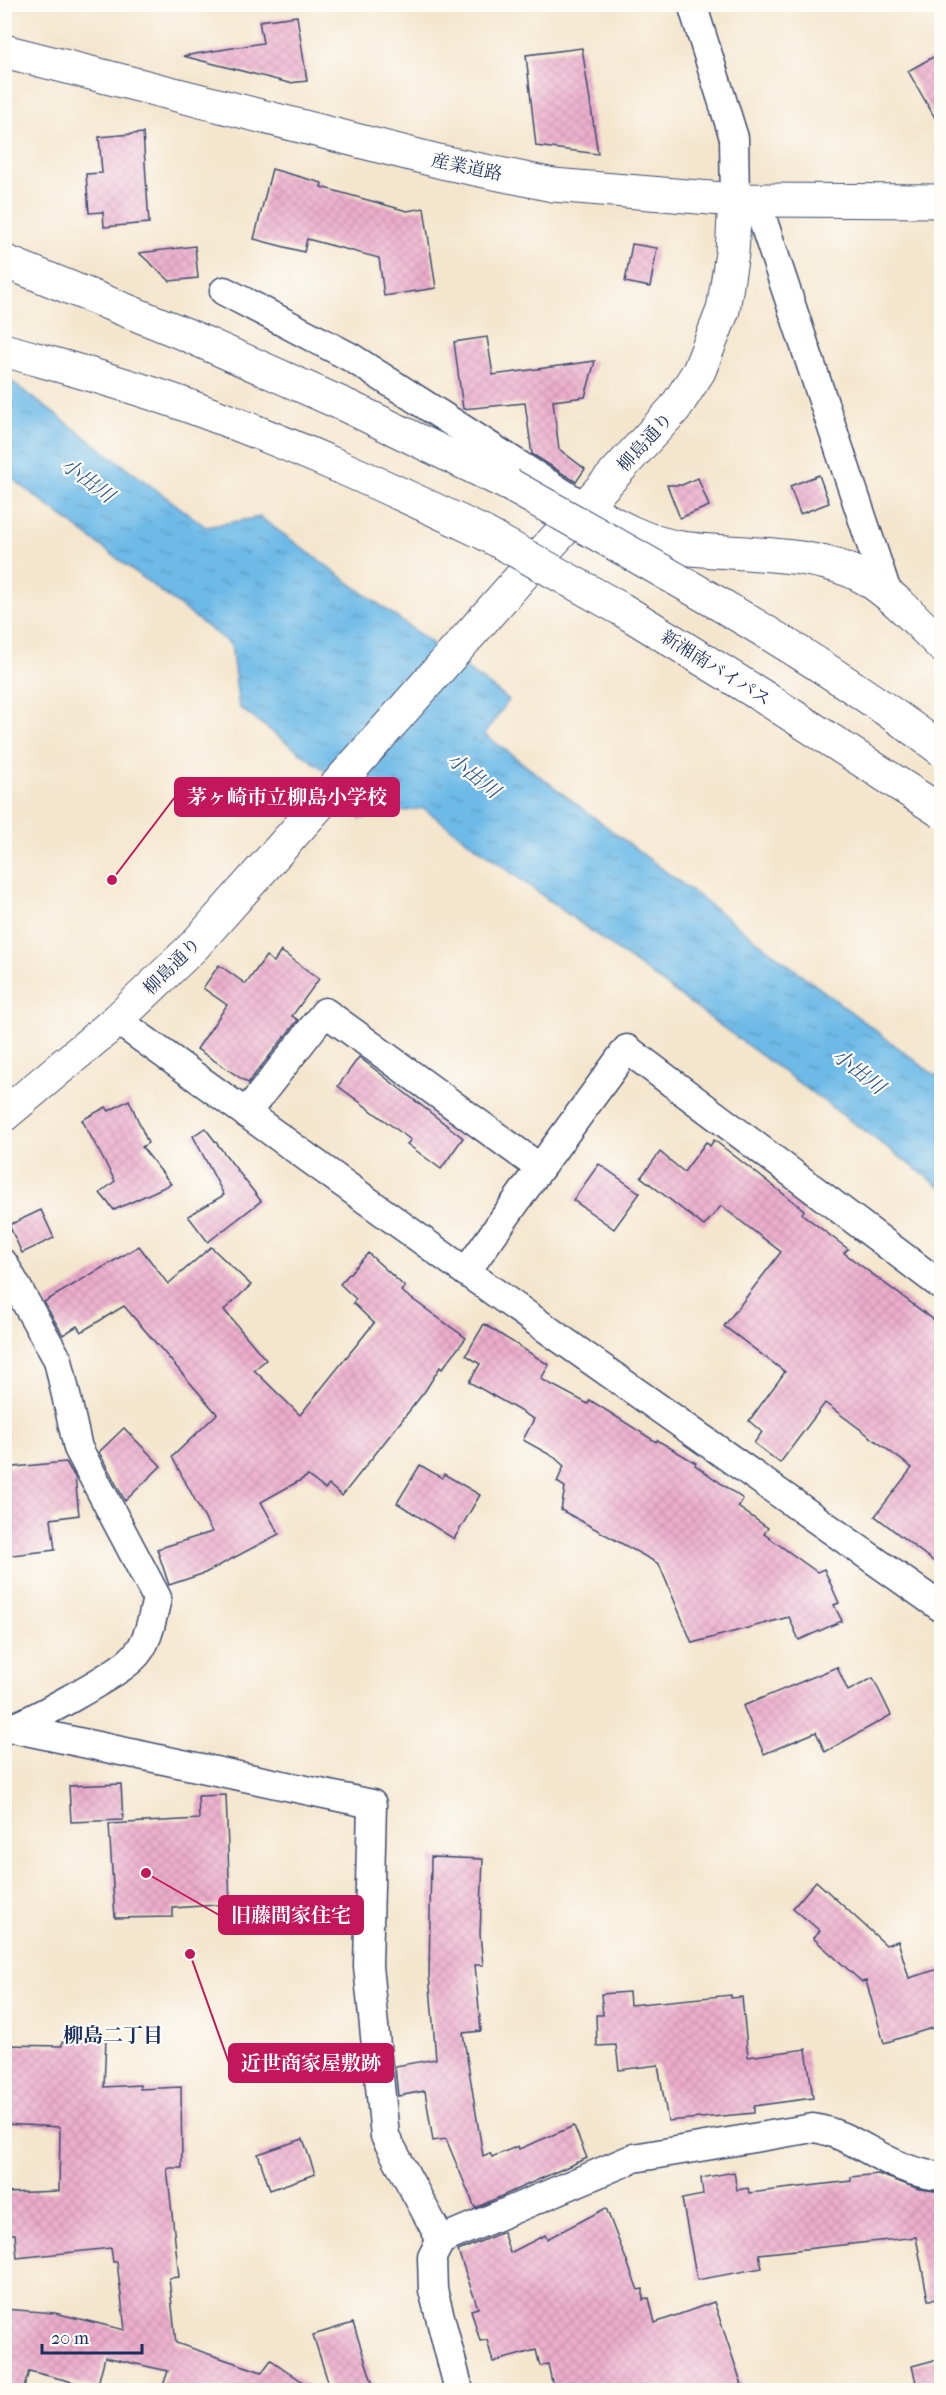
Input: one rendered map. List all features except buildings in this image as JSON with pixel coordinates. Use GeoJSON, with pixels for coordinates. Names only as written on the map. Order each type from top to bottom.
{"type":"FeatureCollection","features":[{"type":"Feature","properties":{"kind":"main road","name":"産業道路"},"geometry":{"type":"LineString","coordinates":[[4,51],[442,162],[542,183],[746,200],[942,201]]}},
{"type":"Feature","properties":{"kind":"main road","name":"柳島通り"},"geometry":{"type":"LineString","coordinates":[[4,1115],[117,1020],[194,946],[536,560],[586,508],[675,408],[699,371],[723,310],[732,253],[746,200]]}},
{"type":"Feature","properties":{"kind":"main road"},"geometry":{"type":"LineString","coordinates":[[4,261],[176,331],[327,397],[510,485],[723,604],[832,673],[942,750]]}},
{"type":"Feature","properties":{"kind":"main road","name":"新湘南バイパス"},"geometry":{"type":"LineString","coordinates":[[4,350],[161,397],[243,427],[359,474],[484,533],[621,609],[762,696],[942,812]]}},
{"type":"Feature","properties":{"kind":"main road"},"geometry":{"type":"LineString","coordinates":[[586,508],[649,541],[681,548],[813,561],[841,568],[869,580],[942,646]]}},
{"type":"Feature","properties":{"kind":"street"},"geometry":{"type":"LineString","coordinates":[[692,4],[734,138],[746,200],[888,595]]}},
{"type":"Feature","properties":{"kind":"street"},"geometry":{"type":"LineString","coordinates":[[224,291],[352,358],[586,508]]}},
{"type":"Feature","properties":{"kind":"street"},"geometry":{"type":"LineString","coordinates":[[246,1113],[325,1012],[540,1168]]}},
{"type":"Feature","properties":{"kind":"street"},"geometry":{"type":"LineString","coordinates":[[117,1020],[466,1272],[942,1608]]}},
{"type":"Feature","properties":{"kind":"street"},"geometry":{"type":"LineString","coordinates":[[466,1272],[627,1048],[942,1286]]}},
{"type":"Feature","properties":{"kind":"street"},"geometry":{"type":"LineString","coordinates":[[4,1264],[58,1360],[78,1448],[157,1598],[149,1633],[134,1658],[109,1676],[8,1728]]}},
{"type":"Feature","properties":{"kind":"street"},"geometry":{"type":"LineString","coordinates":[[8,1728],[372,1804],[368,1966],[385,2136],[441,2240]]}},
{"type":"Feature","properties":{"kind":"street"},"geometry":{"type":"LineString","coordinates":[[459,2391],[433,2290],[432,2257],[441,2240],[634,2158],[813,2128],[831,2130],[888,2162],[942,2176]]}},
{"type":"Feature","properties":{"kind":"water","name":"小出川"},"geometry":{"type":"Polygon","coordinates":[[[4,376],[206,527],[260,517],[509,700],[484,734],[941,1080],[941,1187],[423,808],[359,819],[355,793],[239,707],[231,645],[5,473],[4,376]]]}},
{"type":"Feature","properties":{"kind":"place","name":"茅ヶ崎市立柳島小学校"},"geometry":{"type":"Point","coordinates":[112,880]}},
{"type":"Feature","properties":{"kind":"place","name":"旧藤間家住宅"},"geometry":{"type":"Point","coordinates":[146,1873]}},
{"type":"Feature","properties":{"kind":"place","name":"近世商家屋敷跡"},"geometry":{"type":"Point","coordinates":[190,1954]}},
{"type":"Feature","properties":{"kind":"district","name":"柳島二丁目"},"geometry":{"type":"Point","coordinates":[113,2035]}}]}
